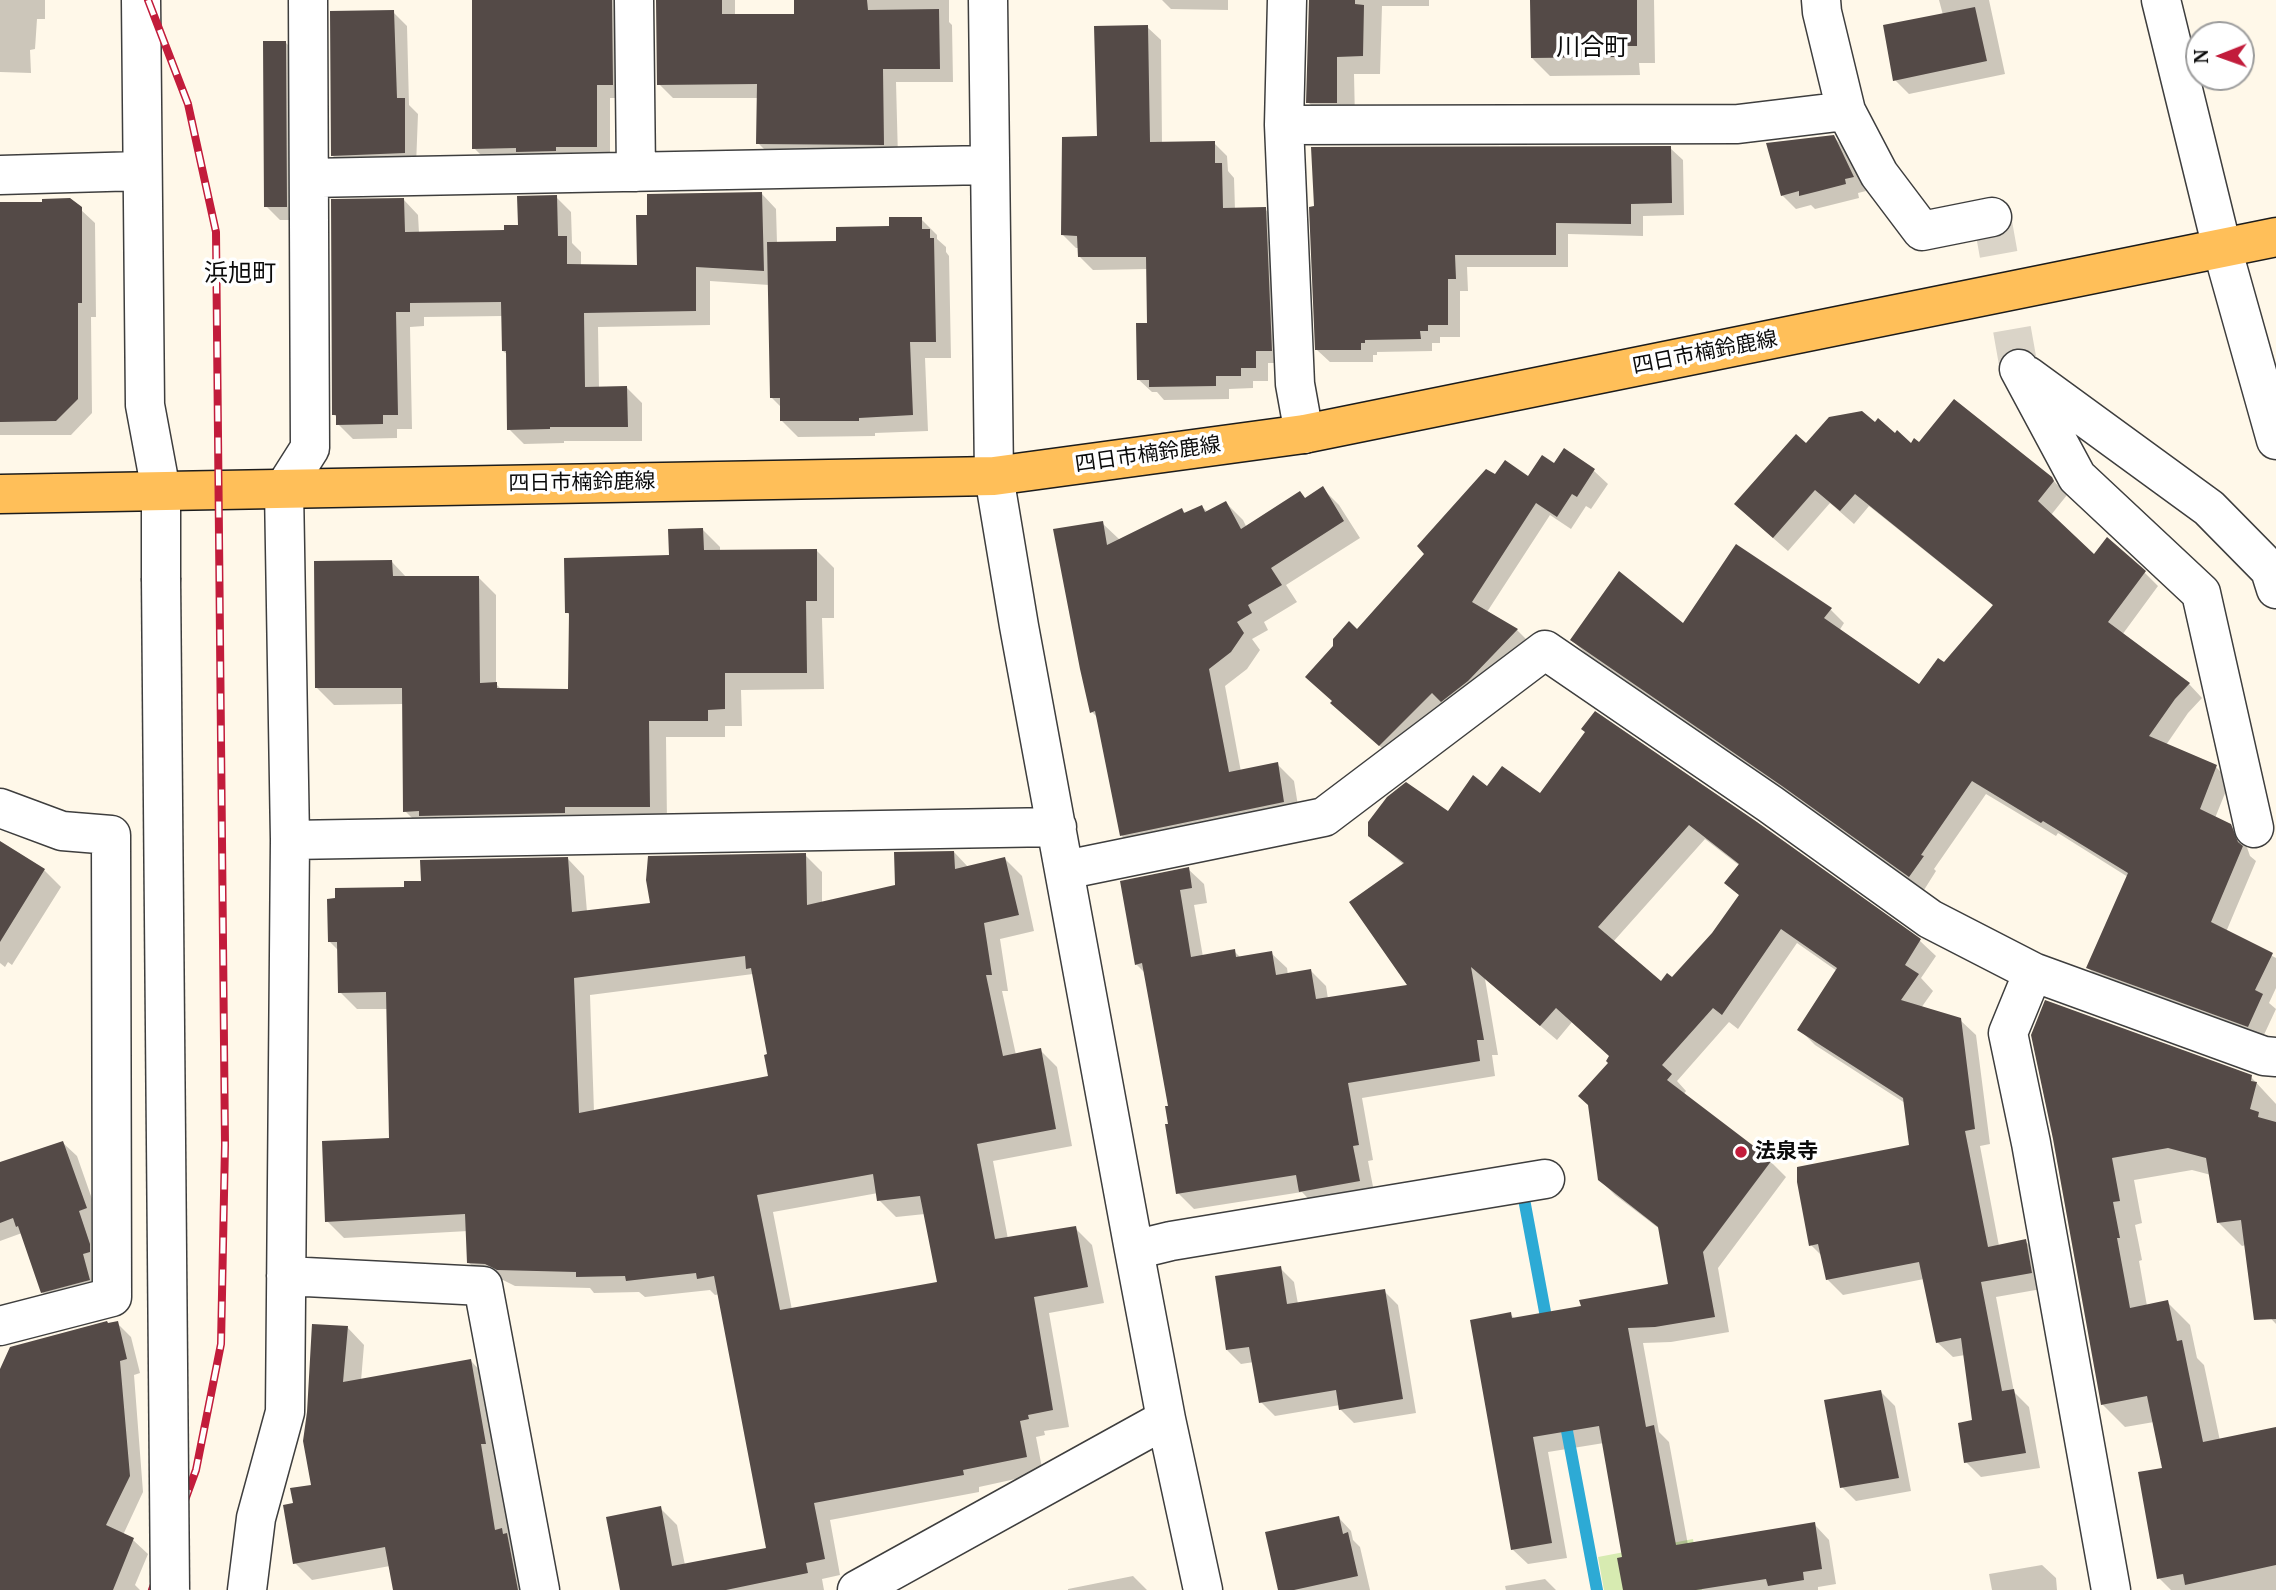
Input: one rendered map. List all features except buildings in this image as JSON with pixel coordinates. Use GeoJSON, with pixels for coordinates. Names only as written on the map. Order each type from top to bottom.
{"type":"FeatureCollection","features":[{"type":"Feature","properties":{"kind":"main road","name":"四日市楠鈴鹿線"},"geometry":{"type":"LineString","coordinates":[[0,494],[994,476],[1304,434],[2276,237]]}},
{"type":"Feature","properties":{"kind":"street"},"geometry":{"type":"LineString","coordinates":[[141,0],[145,405],[161,491],[170,1590]]}},
{"type":"Feature","properties":{"kind":"street"},"geometry":{"type":"LineString","coordinates":[[247,1590],[256,1518],[285,1412],[290,841],[284,489],[310,447],[308,0]]}},
{"type":"Feature","properties":{"kind":"street"},"geometry":{"type":"LineString","coordinates":[[634,0],[636,172]]}},
{"type":"Feature","properties":{"kind":"street"},"geometry":{"type":"LineString","coordinates":[[988,0],[994,476],[1134,1250],[1166,1419],[1203,1590]]}},
{"type":"Feature","properties":{"kind":"street"},"geometry":{"type":"LineString","coordinates":[[1287,0],[1284,125],[1296,384],[1304,434]]}},
{"type":"Feature","properties":{"kind":"street"},"geometry":{"type":"LineString","coordinates":[[1821,0],[1846,111],[1879,174],[1922,231],[1992,217]]}},
{"type":"Feature","properties":{"kind":"street"},"geometry":{"type":"LineString","coordinates":[[2161,0],[2222,248],[2276,440]]}},
{"type":"Feature","properties":{"kind":"street"},"geometry":{"type":"LineString","coordinates":[[1284,125],[1738,124],[1846,111]]}},
{"type":"Feature","properties":{"kind":"street"},"geometry":{"type":"LineString","coordinates":[[309,178],[989,165]]}},
{"type":"Feature","properties":{"kind":"street"},"geometry":{"type":"LineString","coordinates":[[0,175],[141,171]]}},
{"type":"Feature","properties":{"kind":"street"},"geometry":{"type":"LineString","coordinates":[[2254,828],[2201,593],[2077,477],[2019,369],[2209,508],[2270,570],[2276,589]]}},
{"type":"Feature","properties":{"kind":"street"},"geometry":{"type":"LineString","coordinates":[[1065,870],[1324,817],[1545,650],[1770,804],[1930,919],[2034,972],[2264,1056],[2276,1057]]}},
{"type":"Feature","properties":{"kind":"street"},"geometry":{"type":"LineString","coordinates":[[0,808],[62,831],[111,835],[112,1297],[0,1326]]}},
{"type":"Feature","properties":{"kind":"street"},"geometry":{"type":"LineString","coordinates":[[290,841],[1057,827]]}},
{"type":"Feature","properties":{"kind":"street"},"geometry":{"type":"LineString","coordinates":[[2034,972],[2008,1033],[2031,1143],[2110,1590]]}},
{"type":"Feature","properties":{"kind":"street"},"geometry":{"type":"LineString","coordinates":[[1134,1250],[1171,1241],[1545,1179]]}},
{"type":"Feature","properties":{"kind":"street"},"geometry":{"type":"LineString","coordinates":[[286,1276],[483,1286],[540,1590]]}},
{"type":"Feature","properties":{"kind":"street"},"geometry":{"type":"LineString","coordinates":[[857,1590],[1166,1419]]}},
{"type":"Feature","properties":{"kind":"green space"},"geometry":{"type":"Polygon","coordinates":[[[1693,1539],[1702,1590],[1604,1590],[1598,1557],[1693,1539]]]}},
{"type":"Feature","properties":{"kind":"waterway"},"geometry":{"type":"LineString","coordinates":[[1524,1199],[1548,1328]]}},
{"type":"Feature","properties":{"kind":"waterway"},"geometry":{"type":"LineString","coordinates":[[1564,1415],[1597,1590]]}},
{"type":"Feature","properties":{"kind":"tunnel"},"geometry":{"type":"LineString","coordinates":[[1992,217],[2019,369]]}},
{"type":"Feature","properties":{"kind":"railway"},"geometry":{"type":"LineString","coordinates":[[148,0],[188,104],[216,232],[225,1145],[221,1344],[196,1470],[152,1590]]}},
{"type":"Feature","properties":{"kind":"place","name":"法泉寺"},"geometry":{"type":"Point","coordinates":[1741,1152]}},
{"type":"Feature","properties":{"kind":"district","name":"川合町"},"geometry":{"type":"Point","coordinates":[1592,48]}},
{"type":"Feature","properties":{"kind":"district","name":"浜旭町"},"geometry":{"type":"Point","coordinates":[240,274]}}]}
